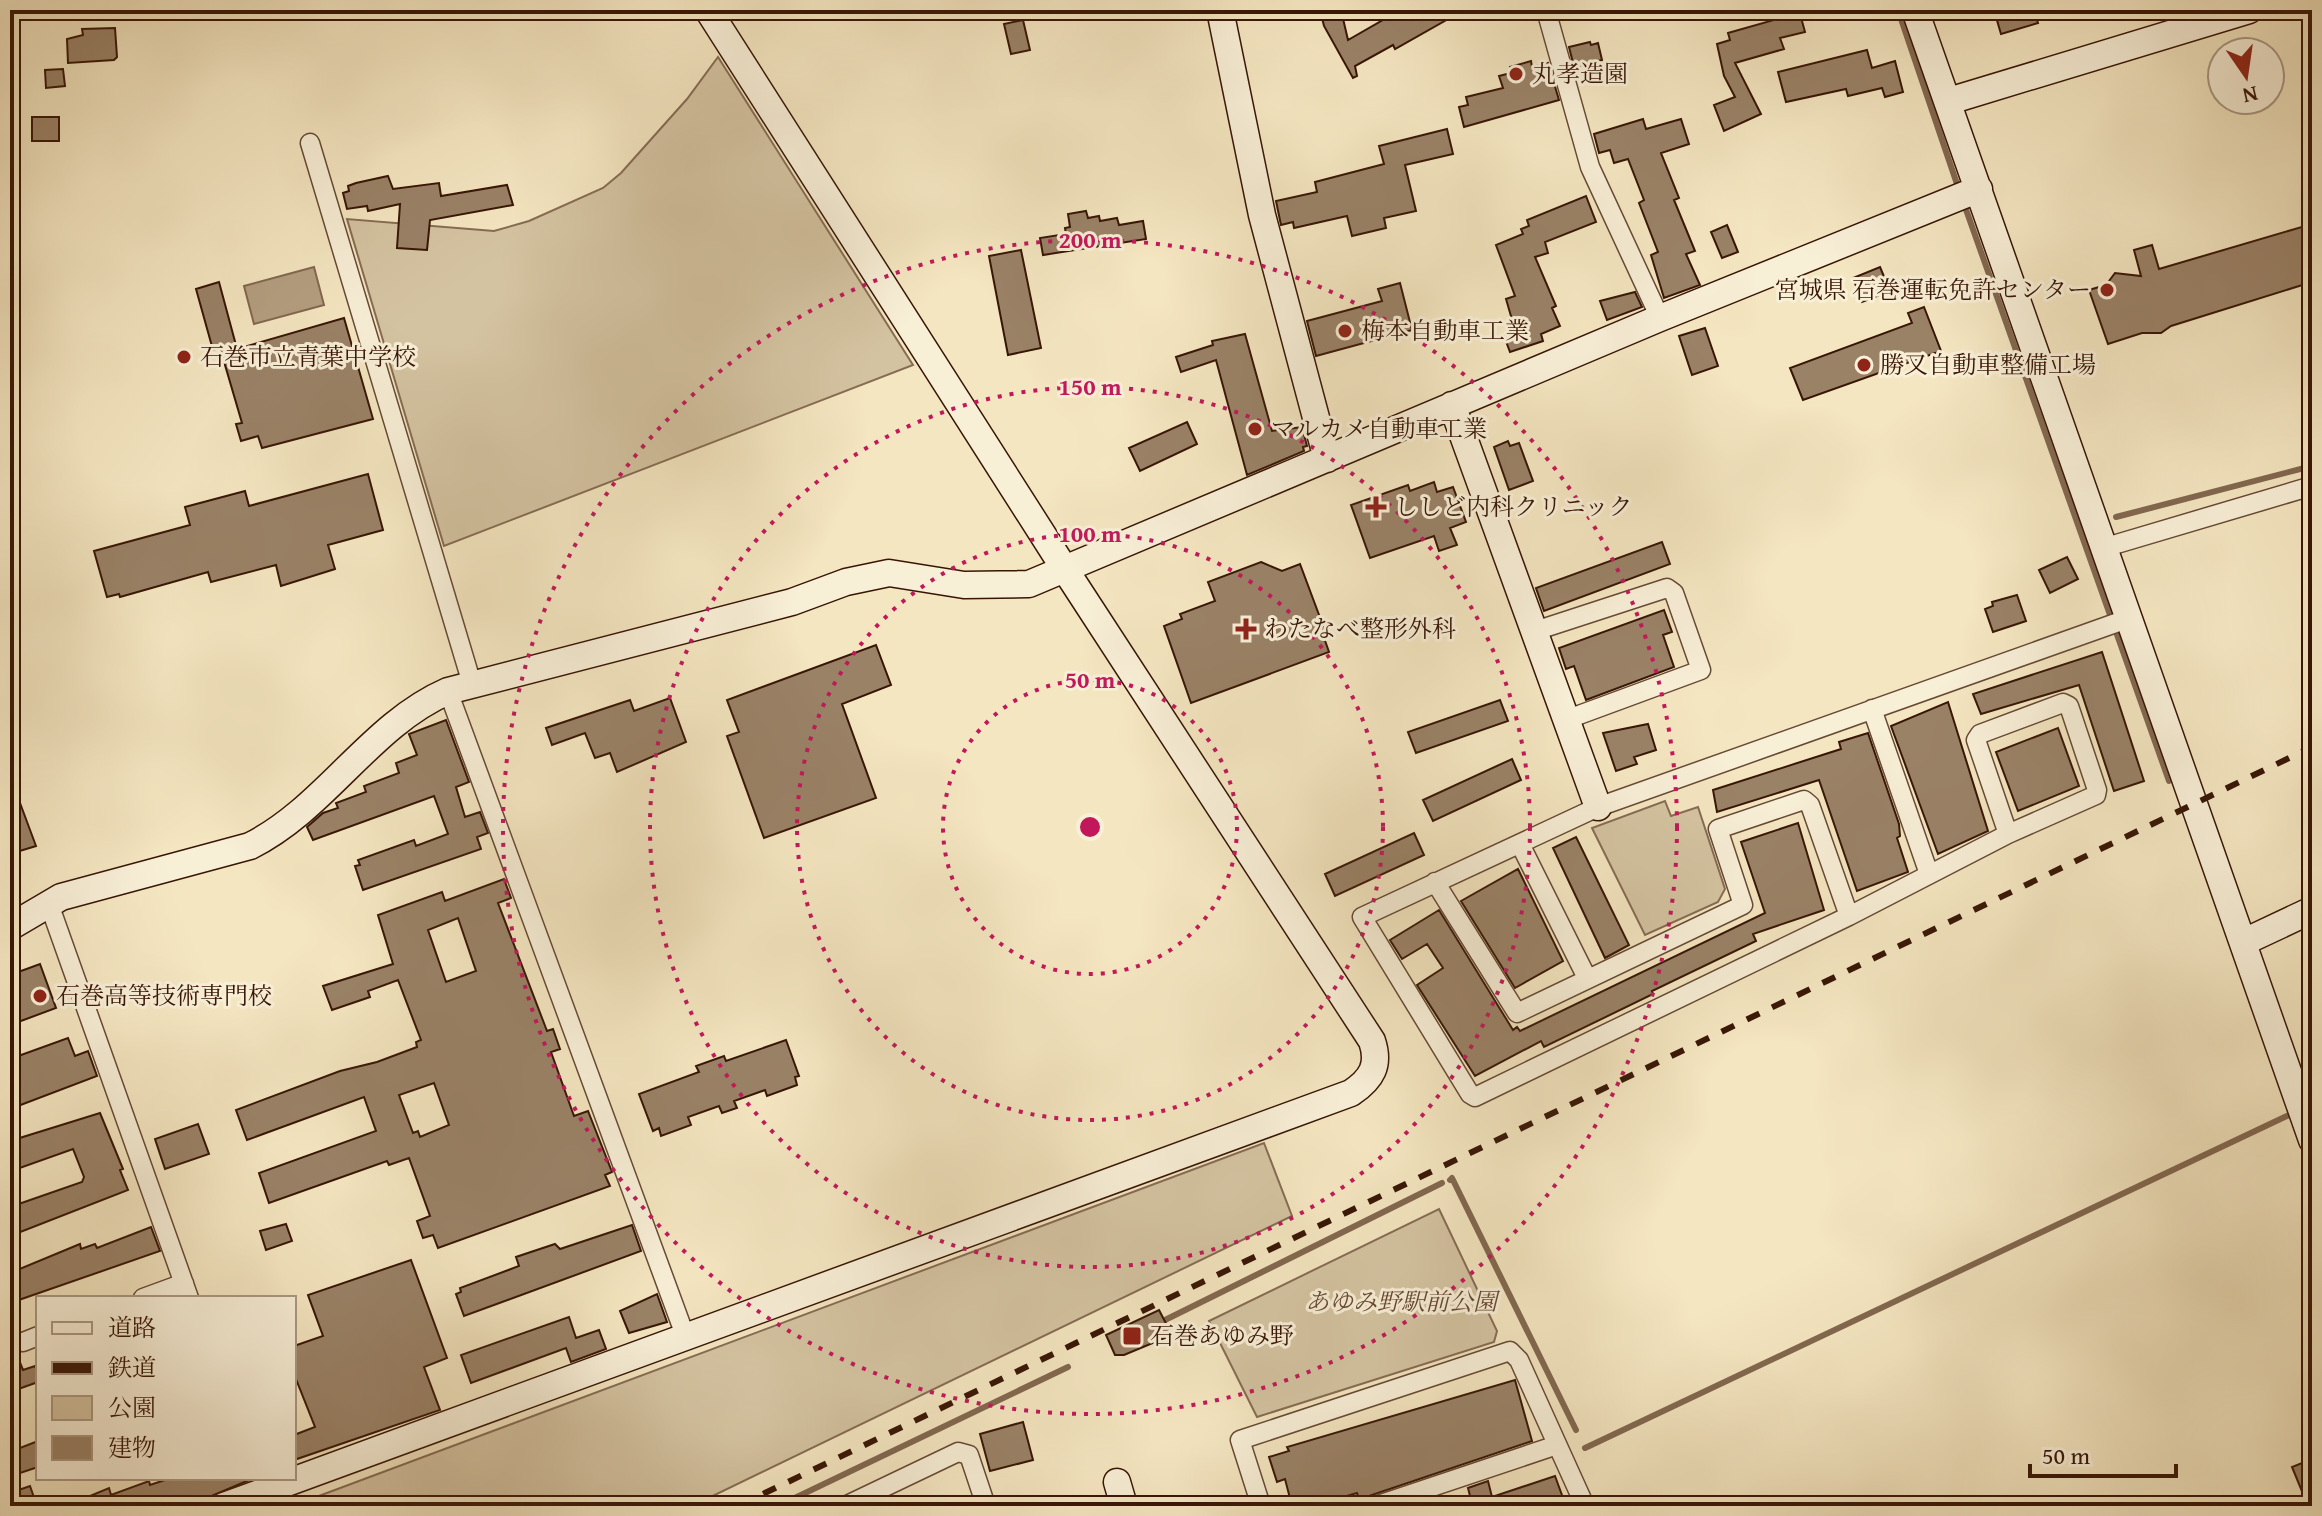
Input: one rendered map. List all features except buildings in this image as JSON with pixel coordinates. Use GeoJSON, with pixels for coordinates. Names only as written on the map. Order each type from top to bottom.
{"type":"FeatureCollection","features":[{"type":"Feature","properties":{"kind":"street"},"geometry":{"type":"LineString","coordinates":[[296,1473],[686,1338],[1351,1093],[1367,1082],[1374,1069],[1377,1055],[1372,1041],[1066,571],[708,10]]}},
{"type":"Feature","properties":{"kind":"street"},"geometry":{"type":"LineString","coordinates":[[1220,10],[1262,215],[1327,459]]}},
{"type":"Feature","properties":{"kind":"street"},"geometry":{"type":"LineString","coordinates":[[1546,10],[1590,167],[1660,318]]}},
{"type":"Feature","properties":{"kind":"street"},"geometry":{"type":"LineString","coordinates":[[1915,10],[2312,1140]]}},
{"type":"Feature","properties":{"kind":"street"},"geometry":{"type":"LineString","coordinates":[[1949,101],[2249,10]]}},
{"type":"Feature","properties":{"kind":"street"},"geometry":{"type":"LineString","coordinates":[[310,143],[460,687],[686,1338]]}},
{"type":"Feature","properties":{"kind":"street"},"geometry":{"type":"LineString","coordinates":[[10,927],[48,901],[250,846],[271,836],[338,779],[400,719],[460,687],[792,602],[846,582],[889,573],[1001,587],[1029,584],[1660,318],[1979,189]]}},
{"type":"Feature","properties":{"kind":"street"},"geometry":{"type":"LineString","coordinates":[[1452,405],[1598,807]]}},
{"type":"Feature","properties":{"kind":"street"},"geometry":{"type":"LineString","coordinates":[[2103,548],[2312,486]]}},
{"type":"Feature","properties":{"kind":"street"},"geometry":{"type":"LineString","coordinates":[[1535,631],[1667,588],[1674,593],[1701,670],[1568,719]]}},
{"type":"Feature","properties":{"kind":"street"},"geometry":{"type":"LineString","coordinates":[[2008,834],[1976,740],[1980,734],[2063,703],[2069,706],[2096,795],[2008,834],[1849,916],[1475,1097],[1470,1094],[1362,917],[1598,807],[2127,619]]}},
{"type":"Feature","properties":{"kind":"street"},"geometry":{"type":"LineString","coordinates":[[1872,709],[1929,874]]}},
{"type":"Feature","properties":{"kind":"street"},"geometry":{"type":"LineString","coordinates":[[1435,882],[1517,1013],[1743,905],[1718,829],[1804,800],[1810,805],[1849,916]]}},
{"type":"Feature","properties":{"kind":"street"},"geometry":{"type":"LineString","coordinates":[[1520,844],[1587,978]]}},
{"type":"Feature","properties":{"kind":"street"},"geometry":{"type":"LineString","coordinates":[[48,901],[186,1290],[154,1296]]}},
{"type":"Feature","properties":{"kind":"street"},"geometry":{"type":"LineString","coordinates":[[2244,942],[2312,910]]}},
{"type":"Feature","properties":{"kind":"street"},"geometry":{"type":"LineString","coordinates":[[1261,1506],[1240,1440],[1510,1351],[1519,1360],[1585,1506]]}},
{"type":"Feature","properties":{"kind":"street"},"geometry":{"type":"LineString","coordinates":[[1375,1506],[1557,1445]]}},
{"type":"Feature","properties":{"kind":"street"},"geometry":{"type":"LineString","coordinates":[[845,1506],[958,1452],[969,1455],[986,1506]]}},
{"type":"Feature","properties":{"kind":"street"},"geometry":{"type":"LineString","coordinates":[[224,1506],[262,1485]]}},
{"type":"Feature","properties":{"kind":"green space"},"geometry":{"type":"Polygon","coordinates":[[[718,57],[913,365],[444,546],[347,219],[494,231],[529,221],[603,188],[621,173],[687,99],[718,57]]]}},
{"type":"Feature","properties":{"kind":"green space"},"geometry":{"type":"Polygon","coordinates":[[[1665,801],[1671,816],[1698,807],[1725,889],[1718,902],[1645,935],[1592,828],[1665,801]]]}},
{"type":"Feature","properties":{"kind":"green space"},"geometry":{"type":"Polygon","coordinates":[[[1264,1143],[1292,1216],[692,1506],[292,1506],[1264,1143]]]}},
{"type":"Feature","properties":{"kind":"green space","name":"あゆみ野駅前公園"},"geometry":{"type":"Polygon","coordinates":[[[1439,1209],[1497,1331],[1494,1342],[1257,1417],[1209,1321],[1439,1209]]]}},
{"type":"Feature","properties":{"kind":"shaded area"},"geometry":{"type":"Polygon","coordinates":[[[314,267],[324,305],[254,324],[244,286],[314,267]]]}},
{"type":"Feature","properties":{"kind":"waterway"},"geometry":{"type":"LineString","coordinates":[[1898,10],[1959,190]]}},
{"type":"Feature","properties":{"kind":"waterway"},"geometry":{"type":"LineString","coordinates":[[1964,204],[2169,781]]}},
{"type":"Feature","properties":{"kind":"waterway"},"geometry":{"type":"LineString","coordinates":[[2116,517],[2312,466]]}},
{"type":"Feature","properties":{"kind":"waterway"},"geometry":{"type":"LineString","coordinates":[[1585,1448],[2289,1115]]}},
{"type":"Feature","properties":{"kind":"waterway"},"geometry":{"type":"LineString","coordinates":[[1450,1180],[1452,1178],[1576,1430]]}},
{"type":"Feature","properties":{"kind":"waterway"},"geometry":{"type":"LineString","coordinates":[[1165,1320],[1442,1183]]}},
{"type":"Feature","properties":{"kind":"waterway"},"geometry":{"type":"LineString","coordinates":[[778,1506],[1068,1367]]}},
{"type":"Feature","properties":{"kind":"railway"},"geometry":{"type":"LineString","coordinates":[[738,1506],[2312,747]]}},
{"type":"Feature","properties":{"kind":"place","name":"丸孝造園"},"geometry":{"type":"Point","coordinates":[1516,74]}},
{"type":"Feature","properties":{"kind":"place","name":"宮城県 石巻運転免許センター"},"geometry":{"type":"Point","coordinates":[2107,290]}},
{"type":"Feature","properties":{"kind":"place","name":"梅本自動車工業"},"geometry":{"type":"Point","coordinates":[1345,331]}},
{"type":"Feature","properties":{"kind":"place","name":"石巻市立青葉中学校"},"geometry":{"type":"Point","coordinates":[184,357]}},
{"type":"Feature","properties":{"kind":"place","name":"勝又自動車整備工場"},"geometry":{"type":"Point","coordinates":[1864,365]}},
{"type":"Feature","properties":{"kind":"place","name":"マルカメ自動車工業"},"geometry":{"type":"Point","coordinates":[1255,429]}},
{"type":"Feature","properties":{"kind":"place","name":"ししど内科クリニック"},"geometry":{"type":"Point","coordinates":[1376,507]}},
{"type":"Feature","properties":{"kind":"place","name":"わたなべ整形外科"},"geometry":{"type":"Point","coordinates":[1246,629]}},
{"type":"Feature","properties":{"kind":"place","name":"石巻高等技術専門校"},"geometry":{"type":"Point","coordinates":[40,996]}},
{"type":"Feature","properties":{"kind":"place","name":"石巻あゆみ野"},"geometry":{"type":"Point","coordinates":[1132,1336]}}]}
